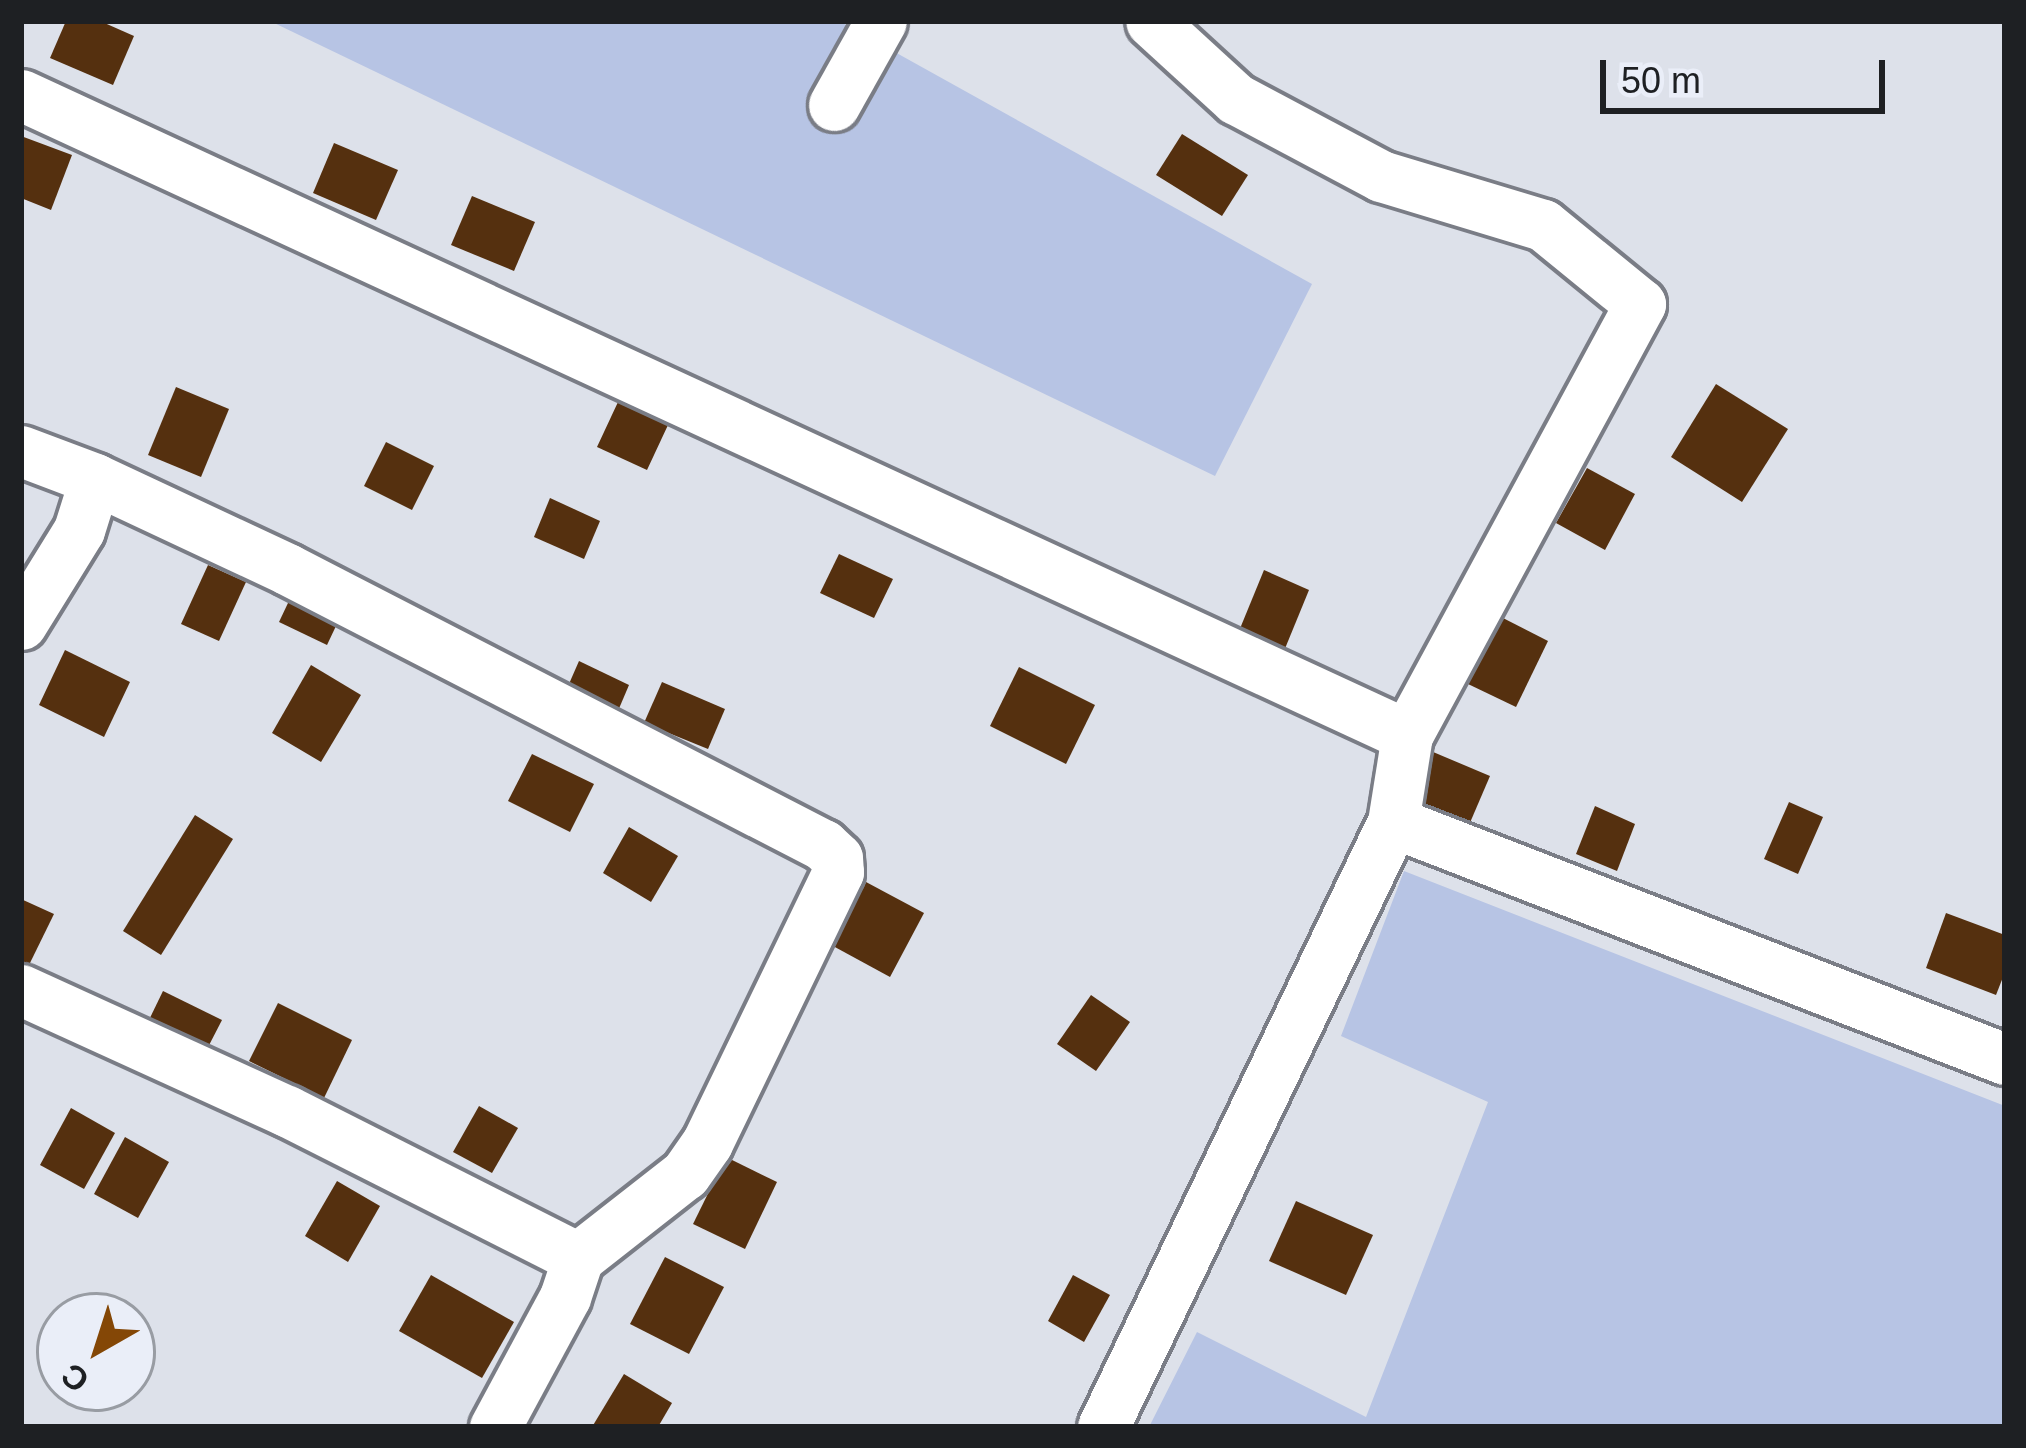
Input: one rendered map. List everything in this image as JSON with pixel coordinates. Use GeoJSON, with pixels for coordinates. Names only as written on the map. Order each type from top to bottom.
{"type":"FeatureCollection","features":[{"type":"Feature","properties":{"kind":"lane"},"geometry":{"type":"LineString","coordinates":[[834,105],[881,21]]}},
{"type":"Feature","properties":{"kind":"lane"},"geometry":{"type":"LineString","coordinates":[[1103,1427],[1393,822],[1407,735],[1640,304],[1543,225],[1381,176],[1236,99],[1151,21]]}},
{"type":"Feature","properties":{"kind":"lane"},"geometry":{"type":"LineString","coordinates":[[21,95],[1407,735]]}},
{"type":"Feature","properties":{"kind":"lane"},"geometry":{"type":"LineString","coordinates":[[21,452],[94,479],[286,569],[823,845],[837,858],[838,872],[707,1143],[685,1174],[578,1258],[565,1297],[495,1427]]}},
{"type":"Feature","properties":{"kind":"lane"},"geometry":{"type":"LineString","coordinates":[[21,624],[79,530],[94,479]]}},
{"type":"Feature","properties":{"kind":"lane"},"geometry":{"type":"LineString","coordinates":[[1393,822],[2005,1059]]}},
{"type":"Feature","properties":{"kind":"lane"},"geometry":{"type":"LineString","coordinates":[[21,990],[287,1111],[578,1258]]}},
{"type":"Feature","properties":{"kind":"shaded area"},"geometry":{"type":"Polygon","coordinates":[[[270,21],[839,21],[1312,284],[1215,476],[270,21]]]}},
{"type":"Feature","properties":{"kind":"shaded area"},"geometry":{"type":"Polygon","coordinates":[[[1404,871],[2005,1106],[2005,1427],[1149,1427],[1197,1332],[1366,1417],[1488,1102],[1341,1036],[1404,871]]]}},
{"type":"Feature","properties":{"kind":"building"},"geometry":{"type":"Polygon","coordinates":[[[66,21],[100,21],[134,36],[113,85],[50,58],[66,21]]]}},
{"type":"Feature","properties":{"kind":"building"},"geometry":{"type":"Polygon","coordinates":[[[1182,134],[1248,175],[1222,216],[1156,175],[1182,134]]]}},
{"type":"Feature","properties":{"kind":"building"},"geometry":{"type":"Polygon","coordinates":[[[21,136],[72,155],[51,210],[21,198],[21,136]]]}},
{"type":"Feature","properties":{"kind":"building"},"geometry":{"type":"Polygon","coordinates":[[[334,143],[398,170],[376,220],[313,193],[334,143]]]}},
{"type":"Feature","properties":{"kind":"building"},"geometry":{"type":"Polygon","coordinates":[[[472,196],[535,222],[514,271],[451,245],[472,196]]]}},
{"type":"Feature","properties":{"kind":"building"},"geometry":{"type":"Polygon","coordinates":[[[1716,384],[1788,429],[1742,502],[1671,457],[1716,384]]]}},
{"type":"Feature","properties":{"kind":"building"},"geometry":{"type":"Polygon","coordinates":[[[176,387],[229,409],[201,477],[148,455],[176,387]]]}},
{"type":"Feature","properties":{"kind":"building"},"geometry":{"type":"Polygon","coordinates":[[[618,402],[668,425],[647,470],[597,447],[618,402]]]}},
{"type":"Feature","properties":{"kind":"building"},"geometry":{"type":"Polygon","coordinates":[[[386,442],[434,466],[412,510],[364,486],[386,442]]]}},
{"type":"Feature","properties":{"kind":"building"},"geometry":{"type":"Polygon","coordinates":[[[1587,468],[1635,494],[1605,550],[1556,523],[1587,468]]]}},
{"type":"Feature","properties":{"kind":"building"},"geometry":{"type":"Polygon","coordinates":[[[550,498],[600,521],[584,559],[534,537],[550,498]]]}},
{"type":"Feature","properties":{"kind":"building"},"geometry":{"type":"Polygon","coordinates":[[[839,554],[893,579],[874,618],[820,593],[839,554]]]}},
{"type":"Feature","properties":{"kind":"building"},"geometry":{"type":"Polygon","coordinates":[[[208,565],[246,582],[219,641],[181,624],[208,565]]]}},
{"type":"Feature","properties":{"kind":"building"},"geometry":{"type":"Polygon","coordinates":[[[1264,570],[1309,590],[1284,651],[1239,631],[1264,570]]]}},
{"type":"Feature","properties":{"kind":"building"},"geometry":{"type":"Polygon","coordinates":[[[297,584],[345,607],[327,645],[279,622],[297,584]]]}},
{"type":"Feature","properties":{"kind":"building"},"geometry":{"type":"Polygon","coordinates":[[[1501,617],[1548,641],[1516,707],[1468,684],[1501,617]]]}},
{"type":"Feature","properties":{"kind":"building"},"geometry":{"type":"Polygon","coordinates":[[[65,650],[130,682],[104,737],[39,705],[65,650]]]}},
{"type":"Feature","properties":{"kind":"building"},"geometry":{"type":"Polygon","coordinates":[[[579,661],[629,685],[612,725],[562,700],[579,661]]]}},
{"type":"Feature","properties":{"kind":"building"},"geometry":{"type":"Polygon","coordinates":[[[311,665],[361,695],[321,762],[272,733],[311,665]]]}},
{"type":"Feature","properties":{"kind":"building"},"geometry":{"type":"Polygon","coordinates":[[[1019,667],[1095,705],[1066,764],[990,726],[1019,667]]]}},
{"type":"Feature","properties":{"kind":"building"},"geometry":{"type":"Polygon","coordinates":[[[662,682],[725,709],[708,749],[644,723],[662,682]]]}},
{"type":"Feature","properties":{"kind":"building"},"geometry":{"type":"Polygon","coordinates":[[[1426,749],[1490,776],[1469,825],[1406,798],[1426,749]]]}},
{"type":"Feature","properties":{"kind":"building"},"geometry":{"type":"Polygon","coordinates":[[[532,754],[594,784],[570,832],[508,801],[532,754]]]}},
{"type":"Feature","properties":{"kind":"building"},"geometry":{"type":"Polygon","coordinates":[[[1789,802],[1823,817],[1798,874],[1764,859],[1789,802]]]}},
{"type":"Feature","properties":{"kind":"building"},"geometry":{"type":"Polygon","coordinates":[[[1595,806],[1635,824],[1617,871],[1576,854],[1595,806]]]}},
{"type":"Feature","properties":{"kind":"building"},"geometry":{"type":"Polygon","coordinates":[[[195,815],[233,839],[161,955],[123,931],[195,815]]]}},
{"type":"Feature","properties":{"kind":"building"},"geometry":{"type":"Polygon","coordinates":[[[629,827],[678,856],[651,902],[603,873],[629,827]]]}},
{"type":"Feature","properties":{"kind":"building"},"geometry":{"type":"Polygon","coordinates":[[[866,882],[924,913],[890,977],[833,946],[866,882]]]}},
{"type":"Feature","properties":{"kind":"building"},"geometry":{"type":"Polygon","coordinates":[[[21,899],[54,914],[29,965],[21,962],[21,899]]]}},
{"type":"Feature","properties":{"kind":"building"},"geometry":{"type":"Polygon","coordinates":[[[1946,913],[2005,935],[2005,972],[1996,995],[1926,968],[1946,913]]]}},
{"type":"Feature","properties":{"kind":"building"},"geometry":{"type":"Polygon","coordinates":[[[163,991],[222,1020],[205,1053],[147,1024],[163,991]]]}},
{"type":"Feature","properties":{"kind":"building"},"geometry":{"type":"Polygon","coordinates":[[[1091,995],[1130,1022],[1096,1071],[1057,1044],[1091,995]]]}},
{"type":"Feature","properties":{"kind":"building"},"geometry":{"type":"Polygon","coordinates":[[[278,1003],[352,1040],[324,1098],[249,1061],[278,1003]]]}},
{"type":"Feature","properties":{"kind":"building"},"geometry":{"type":"Polygon","coordinates":[[[479,1106],[518,1128],[492,1173],[453,1152],[479,1106]]]}},
{"type":"Feature","properties":{"kind":"building"},"geometry":{"type":"Polygon","coordinates":[[[71,1108],[115,1133],[84,1189],[40,1165],[71,1108]]]}},
{"type":"Feature","properties":{"kind":"building"},"geometry":{"type":"Polygon","coordinates":[[[125,1137],[169,1162],[138,1218],[94,1194],[125,1137]]]}},
{"type":"Feature","properties":{"kind":"building"},"geometry":{"type":"Polygon","coordinates":[[[726,1157],[777,1182],[745,1249],[693,1224],[726,1157]]]}},
{"type":"Feature","properties":{"kind":"building"},"geometry":{"type":"Polygon","coordinates":[[[337,1181],[380,1206],[348,1262],[305,1236],[337,1181]]]}},
{"type":"Feature","properties":{"kind":"building"},"geometry":{"type":"Polygon","coordinates":[[[1296,1201],[1373,1235],[1346,1295],[1269,1261],[1296,1201]]]}},
{"type":"Feature","properties":{"kind":"building"},"geometry":{"type":"Polygon","coordinates":[[[665,1257],[724,1287],[689,1354],[630,1324],[665,1257]]]}},
{"type":"Feature","properties":{"kind":"building"},"geometry":{"type":"Polygon","coordinates":[[[431,1275],[514,1322],[482,1378],[399,1331],[431,1275]]]}},
{"type":"Feature","properties":{"kind":"building"},"geometry":{"type":"Polygon","coordinates":[[[1073,1275],[1110,1295],[1084,1342],[1048,1321],[1073,1275]]]}},
{"type":"Feature","properties":{"kind":"building"},"geometry":{"type":"Polygon","coordinates":[[[624,1374],[672,1403],[658,1427],[592,1427],[624,1374]]]}}]}
